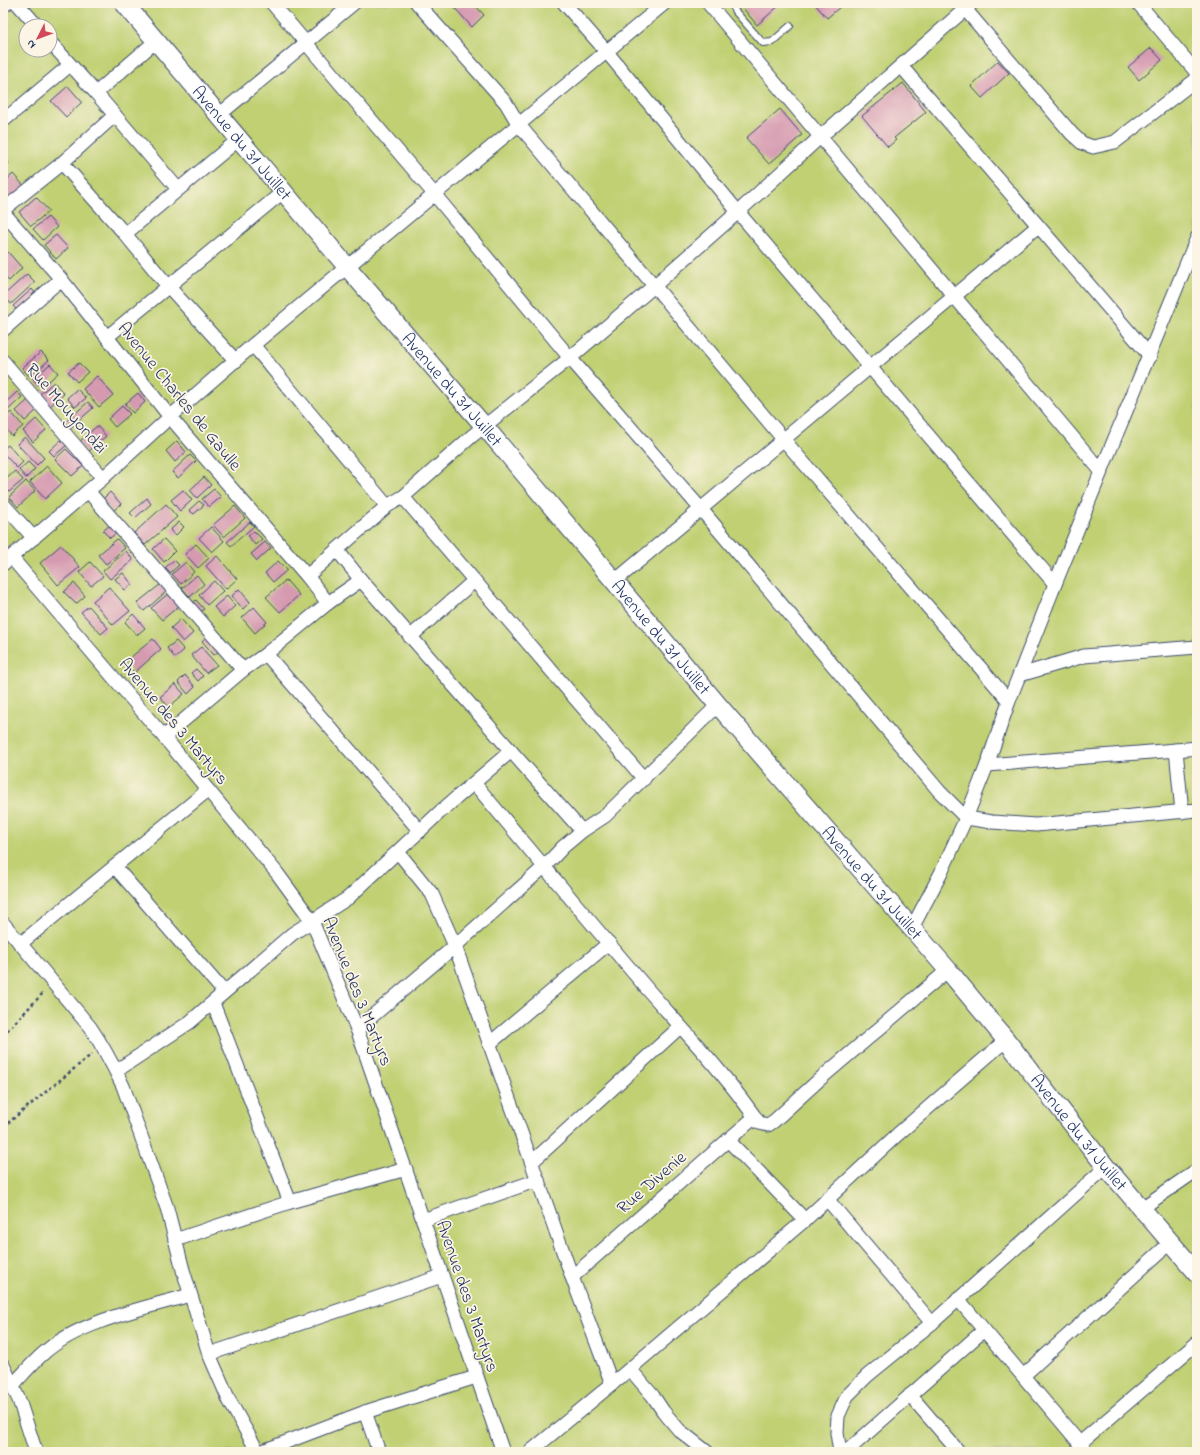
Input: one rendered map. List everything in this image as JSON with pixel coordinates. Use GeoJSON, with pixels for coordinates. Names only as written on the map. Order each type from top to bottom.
{"type":"FeatureCollection","features":[{"type":"Feature","properties":{"kind":"street"},"geometry":{"type":"LineString","coordinates":[[3,6],[7,3]]}},
{"type":"Feature","properties":{"kind":"street"},"geometry":{"type":"LineString","coordinates":[[17,3],[29,18]]}},
{"type":"Feature","properties":{"kind":"street","name":"Avenue du 31 Juillet"},"geometry":{"type":"LineString","coordinates":[[124,3],[615,580],[718,705],[948,970],[1006,1040],[1106,1167],[1197,1273]]}},
{"type":"Feature","properties":{"kind":"street"},"geometry":{"type":"LineString","coordinates":[[272,3],[435,195],[570,358],[700,508],[939,791],[966,818],[992,822],[1036,825],[1197,810]]}},
{"type":"Feature","properties":{"kind":"street"},"geometry":{"type":"LineString","coordinates":[[219,115],[354,3]]}},
{"type":"Feature","properties":{"kind":"street"},"geometry":{"type":"LineString","coordinates":[[417,3],[506,103],[519,125],[654,286],[784,440],[1009,701]]}},
{"type":"Feature","properties":{"kind":"street"},"geometry":{"type":"LineString","coordinates":[[564,3],[738,212],[1055,584]]}},
{"type":"Feature","properties":{"kind":"street"},"geometry":{"type":"LineString","coordinates":[[7,560],[103,478],[253,345],[348,268],[665,3]]}},
{"type":"Feature","properties":{"kind":"street"},"geometry":{"type":"LineString","coordinates":[[708,3],[1101,471]]}},
{"type":"Feature","properties":{"kind":"street"},"geometry":{"type":"LineString","coordinates":[[1138,3],[1197,73]]}},
{"type":"Feature","properties":{"kind":"street"},"geometry":{"type":"LineString","coordinates":[[307,576],[387,506],[403,497],[472,436],[570,358],[654,286],[969,6],[1072,134],[1082,143],[1093,147],[1116,142],[1197,80]]}},
{"type":"Feature","properties":{"kind":"street"},"geometry":{"type":"LineString","coordinates":[[96,92],[156,41]]}},
{"type":"Feature","properties":{"kind":"street"},"geometry":{"type":"LineString","coordinates":[[58,51],[96,92],[178,190]]}},
{"type":"Feature","properties":{"kind":"street"},"geometry":{"type":"LineString","coordinates":[[3,120],[70,65]]}},
{"type":"Feature","properties":{"kind":"street"},"geometry":{"type":"LineString","coordinates":[[901,66],[1150,356]]}},
{"type":"Feature","properties":{"kind":"street"},"geometry":{"type":"LineString","coordinates":[[3,211],[62,163],[115,115]]}},
{"type":"Feature","properties":{"kind":"street"},"geometry":{"type":"LineString","coordinates":[[126,234],[239,139]]}},
{"type":"Feature","properties":{"kind":"street"},"geometry":{"type":"LineString","coordinates":[[62,163],[126,234],[168,286],[236,361]]}},
{"type":"Feature","properties":{"kind":"street"},"geometry":{"type":"LineString","coordinates":[[107,337],[284,191]]}},
{"type":"Feature","properties":{"kind":"street","name":"Avenue Charles de Gaulle"},"geometry":{"type":"LineString","coordinates":[[3,211],[61,279],[170,417],[307,576],[328,603]]}},
{"type":"Feature","properties":{"kind":"street"},"geometry":{"type":"LineString","coordinates":[[615,580],[1038,226]]}},
{"type":"Feature","properties":{"kind":"street"},"geometry":{"type":"LineString","coordinates":[[912,928],[941,873],[966,818],[987,765],[1009,701],[1055,584],[1150,356],[1197,238]]}},
{"type":"Feature","properties":{"kind":"street"},"geometry":{"type":"LineString","coordinates":[[3,330],[61,279]]}},
{"type":"Feature","properties":{"kind":"street"},"geometry":{"type":"LineString","coordinates":[[253,345],[387,506]]}},
{"type":"Feature","properties":{"kind":"street","name":"Rue Mouyondzi"},"geometry":{"type":"LineString","coordinates":[[3,361],[103,478]]}},
{"type":"Feature","properties":{"kind":"street"},"geometry":{"type":"LineString","coordinates":[[88,490],[243,670]]}},
{"type":"Feature","properties":{"kind":"street"},"geometry":{"type":"LineString","coordinates":[[403,497],[644,780]]}},
{"type":"Feature","properties":{"kind":"street"},"geometry":{"type":"LineString","coordinates":[[3,504],[34,538]]}},
{"type":"Feature","properties":{"kind":"street"},"geometry":{"type":"LineString","coordinates":[[337,550],[410,637],[582,831]]}},
{"type":"Feature","properties":{"kind":"street","name":"Avenue des 3 Martyrs"},"geometry":{"type":"LineString","coordinates":[[7,560],[164,737],[277,873],[312,921],[357,1028],[502,1452]]}},
{"type":"Feature","properties":{"kind":"street"},"geometry":{"type":"LineString","coordinates":[[164,737],[243,670],[266,654],[328,603],[361,580]]}},
{"type":"Feature","properties":{"kind":"street"},"geometry":{"type":"LineString","coordinates":[[410,637],[474,581]]}},
{"type":"Feature","properties":{"kind":"street"},"geometry":{"type":"LineString","coordinates":[[1020,675],[1084,656],[1197,647]]}},
{"type":"Feature","properties":{"kind":"street"},"geometry":{"type":"LineString","coordinates":[[266,654],[420,831]]}},
{"type":"Feature","properties":{"kind":"street"},"geometry":{"type":"LineString","coordinates":[[357,1028],[455,946],[544,867],[563,847],[582,831],[605,816],[644,780],[718,705]]}},
{"type":"Feature","properties":{"kind":"street"},"geometry":{"type":"LineString","coordinates":[[987,765],[1197,748]]}},
{"type":"Feature","properties":{"kind":"street"},"geometry":{"type":"LineString","coordinates":[[1176,750],[1182,812]]}},
{"type":"Feature","properties":{"kind":"street"},"geometry":{"type":"LineString","coordinates":[[116,1071],[190,1022],[292,934],[348,898],[420,831],[510,751]]}},
{"type":"Feature","properties":{"kind":"street"},"geometry":{"type":"LineString","coordinates":[[474,783],[680,1027],[702,1050],[759,1123],[768,1125],[774,1121],[820,1079],[948,970]]}},
{"type":"Feature","properties":{"kind":"street"},"geometry":{"type":"LineString","coordinates":[[20,944],[208,790]]}},
{"type":"Feature","properties":{"kind":"street"},"geometry":{"type":"LineString","coordinates":[[398,852],[432,894],[455,946],[572,1277],[612,1384]]}},
{"type":"Feature","properties":{"kind":"street"},"geometry":{"type":"LineString","coordinates":[[115,867],[224,992]]}},
{"type":"Feature","properties":{"kind":"street"},"geometry":{"type":"LineString","coordinates":[[3,923],[54,983],[103,1045],[116,1071],[123,1086],[167,1208],[190,1295],[209,1354],[229,1400],[259,1452],[365,1412],[476,1377]]}},
{"type":"Feature","properties":{"kind":"street"},"geometry":{"type":"LineString","coordinates":[[489,1044],[609,943]]}},
{"type":"Feature","properties":{"kind":"street"},"geometry":{"type":"LineString","coordinates":[[213,1003],[290,1202]]}},
{"type":"Feature","properties":{"kind":"street"},"geometry":{"type":"LineString","coordinates":[[532,1162],[680,1027]]}},
{"type":"Feature","properties":{"kind":"street"},"geometry":{"type":"LineString","coordinates":[[530,1452],[805,1220],[898,1134],[1006,1040]]}},
{"type":"Feature","properties":{"kind":"street","name":"Rue Divenie"},"geometry":{"type":"LineString","coordinates":[[572,1277],[755,1117]]}},
{"type":"Feature","properties":{"kind":"street"},"geometry":{"type":"LineString","coordinates":[[728,1140],[805,1220]]}},
{"type":"Feature","properties":{"kind":"street"},"geometry":{"type":"LineString","coordinates":[[840,1452],[837,1433],[838,1416],[847,1396],[867,1376],[932,1323],[1106,1167]]}},
{"type":"Feature","properties":{"kind":"street"},"geometry":{"type":"LineString","coordinates":[[175,1240],[290,1202],[406,1169]]}},
{"type":"Feature","properties":{"kind":"street"},"geometry":{"type":"LineString","coordinates":[[1142,1208],[1197,1170]]}},
{"type":"Feature","properties":{"kind":"street"},"geometry":{"type":"LineString","coordinates":[[423,1220],[538,1180]]}},
{"type":"Feature","properties":{"kind":"street"},"geometry":{"type":"LineString","coordinates":[[828,1199],[932,1323]]}},
{"type":"Feature","properties":{"kind":"street"},"geometry":{"type":"LineString","coordinates":[[1023,1376],[1171,1242]]}},
{"type":"Feature","properties":{"kind":"street"},"geometry":{"type":"LineString","coordinates":[[209,1354],[442,1276]]}},
{"type":"Feature","properties":{"kind":"street"},"geometry":{"type":"LineString","coordinates":[[12,1385],[45,1351],[66,1337],[102,1320],[190,1295]]}},
{"type":"Feature","properties":{"kind":"street"},"geometry":{"type":"LineString","coordinates":[[958,1299],[1083,1448],[1197,1343]]}},
{"type":"Feature","properties":{"kind":"street"},"geometry":{"type":"LineString","coordinates":[[846,1452],[984,1330]]}},
{"type":"Feature","properties":{"kind":"street"},"geometry":{"type":"LineString","coordinates":[[3,1365],[19,1400],[36,1452]]}},
{"type":"Feature","properties":{"kind":"street"},"geometry":{"type":"LineString","coordinates":[[630,1369],[679,1430],[704,1451]]}},
{"type":"Feature","properties":{"kind":"street"},"geometry":{"type":"LineString","coordinates":[[910,1395],[959,1452]]}},
{"type":"Feature","properties":{"kind":"street"},"geometry":{"type":"LineString","coordinates":[[365,1412],[379,1452]]}},
{"type":"Feature","properties":{"kind":"lane"},"geometry":{"type":"LineString","coordinates":[[735,3],[734,10],[763,42],[772,42],[790,26]]}},
{"type":"Feature","properties":{"kind":"path"},"geometry":{"type":"LineString","coordinates":[[3,1035],[54,983]]}},
{"type":"Feature","properties":{"kind":"path"},"geometry":{"type":"LineString","coordinates":[[3,1127],[103,1045]]}},
{"type":"Feature","properties":{"kind":"green space"},"geometry":{"type":"Polygon","coordinates":[[[3,3],[1197,3],[1197,1452],[3,1452],[3,3]]]}},
{"type":"Feature","properties":{"kind":"building"},"geometry":{"type":"Polygon","coordinates":[[[457,3],[473,3],[484,15],[472,27],[453,6],[457,3]]]}},
{"type":"Feature","properties":{"kind":"building"},"geometry":{"type":"Polygon","coordinates":[[[747,3],[782,3],[757,25],[742,7],[747,3]]]}},
{"type":"Feature","properties":{"kind":"building"},"geometry":{"type":"Polygon","coordinates":[[[814,3],[836,3],[840,7],[827,18],[814,3]]]}},
{"type":"Feature","properties":{"kind":"building"},"geometry":{"type":"Polygon","coordinates":[[[1151,48],[1162,60],[1139,80],[1128,67],[1151,48]]]}},
{"type":"Feature","properties":{"kind":"building"},"geometry":{"type":"Polygon","coordinates":[[[998,61],[1009,73],[982,98],[971,86],[998,61]]]}},
{"type":"Feature","properties":{"kind":"building"},"geometry":{"type":"Polygon","coordinates":[[[903,83],[926,112],[894,138],[896,140],[888,147],[862,116],[903,83]]]}},
{"type":"Feature","properties":{"kind":"building"},"geometry":{"type":"Polygon","coordinates":[[[68,86],[82,102],[66,117],[51,101],[68,86]]]}},
{"type":"Feature","properties":{"kind":"building"},"geometry":{"type":"Polygon","coordinates":[[[780,109],[802,135],[769,164],[746,138],[780,109]]]}},
{"type":"Feature","properties":{"kind":"building"},"geometry":{"type":"Polygon","coordinates":[[[3,157],[9,163],[3,169],[3,157]]]}},
{"type":"Feature","properties":{"kind":"building"},"geometry":{"type":"Polygon","coordinates":[[[13,174],[25,187],[10,201],[3,194],[3,183],[13,174]]]}},
{"type":"Feature","properties":{"kind":"building"},"geometry":{"type":"Polygon","coordinates":[[[36,197],[49,211],[31,226],[19,212],[36,197]]]}},
{"type":"Feature","properties":{"kind":"building"},"geometry":{"type":"Polygon","coordinates":[[[48,217],[57,227],[43,240],[33,229],[48,217]]]}},
{"type":"Feature","properties":{"kind":"building"},"geometry":{"type":"Polygon","coordinates":[[[56,235],[68,248],[56,259],[44,245],[56,235]]]}},
{"type":"Feature","properties":{"kind":"building"},"geometry":{"type":"Polygon","coordinates":[[[8,252],[22,268],[9,281],[3,275],[3,257],[8,252]]]}},
{"type":"Feature","properties":{"kind":"building"},"geometry":{"type":"Polygon","coordinates":[[[27,274],[35,282],[11,304],[4,295],[27,274]]]}},
{"type":"Feature","properties":{"kind":"building"},"geometry":{"type":"Polygon","coordinates":[[[32,289],[37,296],[19,312],[13,306],[32,289]]]}},
{"type":"Feature","properties":{"kind":"building"},"geometry":{"type":"Polygon","coordinates":[[[41,352],[49,360],[30,377],[22,368],[41,352]]]}},
{"type":"Feature","properties":{"kind":"building"},"geometry":{"type":"Polygon","coordinates":[[[79,363],[88,372],[77,382],[68,372],[79,363]]]}},
{"type":"Feature","properties":{"kind":"building"},"geometry":{"type":"Polygon","coordinates":[[[50,364],[58,373],[41,388],[33,379],[50,364]]]}},
{"type":"Feature","properties":{"kind":"building"},"geometry":{"type":"Polygon","coordinates":[[[97,376],[113,395],[99,407],[83,389],[97,376]]]}},
{"type":"Feature","properties":{"kind":"building"},"geometry":{"type":"Polygon","coordinates":[[[54,382],[64,394],[49,407],[39,395],[54,382]]]}},
{"type":"Feature","properties":{"kind":"building"},"geometry":{"type":"Polygon","coordinates":[[[77,389],[86,398],[75,407],[67,398],[77,389]]]}},
{"type":"Feature","properties":{"kind":"building"},"geometry":{"type":"Polygon","coordinates":[[[17,392],[22,397],[5,413],[3,411],[3,405],[17,392]]]}},
{"type":"Feature","properties":{"kind":"building"},"geometry":{"type":"Polygon","coordinates":[[[138,393],[145,402],[133,413],[125,404],[138,393]]]}},
{"type":"Feature","properties":{"kind":"building"},"geometry":{"type":"Polygon","coordinates":[[[28,400],[37,410],[25,421],[16,411],[28,400]]]}},
{"type":"Feature","properties":{"kind":"building"},"geometry":{"type":"Polygon","coordinates":[[[88,402],[93,408],[67,431],[62,425],[88,402]]]}},
{"type":"Feature","properties":{"kind":"building"},"geometry":{"type":"Polygon","coordinates":[[[122,406],[130,414],[115,427],[108,419],[122,406]]]}},
{"type":"Feature","properties":{"kind":"building"},"geometry":{"type":"Polygon","coordinates":[[[11,412],[23,426],[12,436],[3,426],[3,420],[11,412]]]}},
{"type":"Feature","properties":{"kind":"building"},"geometry":{"type":"Polygon","coordinates":[[[36,419],[46,430],[33,442],[23,431],[36,419]]]}},
{"type":"Feature","properties":{"kind":"building"},"geometry":{"type":"Polygon","coordinates":[[[97,426],[106,436],[87,453],[78,443],[97,426]]]}},
{"type":"Feature","properties":{"kind":"building"},"geometry":{"type":"Polygon","coordinates":[[[25,437],[44,458],[37,465],[17,444],[25,437]]]}},
{"type":"Feature","properties":{"kind":"building"},"geometry":{"type":"Polygon","coordinates":[[[62,439],[67,445],[54,456],[49,451],[62,439]]]}},
{"type":"Feature","properties":{"kind":"building"},"geometry":{"type":"Polygon","coordinates":[[[177,441],[186,452],[175,462],[166,451],[177,441]]]}},
{"type":"Feature","properties":{"kind":"building"},"geometry":{"type":"Polygon","coordinates":[[[8,445],[23,462],[17,468],[3,453],[3,449],[8,445]]]}},
{"type":"Feature","properties":{"kind":"building"},"geometry":{"type":"Polygon","coordinates":[[[66,449],[83,466],[72,476],[55,459],[66,449]]]}},
{"type":"Feature","properties":{"kind":"building"},"geometry":{"type":"Polygon","coordinates":[[[190,455],[196,461],[178,478],[172,472],[190,455]]]}},
{"type":"Feature","properties":{"kind":"building"},"geometry":{"type":"Polygon","coordinates":[[[28,462],[35,469],[26,478],[19,470],[28,462]]]}},
{"type":"Feature","properties":{"kind":"building"},"geometry":{"type":"Polygon","coordinates":[[[47,466],[62,483],[45,499],[30,482],[47,466]]]}},
{"type":"Feature","properties":{"kind":"building"},"geometry":{"type":"Polygon","coordinates":[[[15,471],[23,480],[9,492],[3,486],[3,482],[15,471]]]}},
{"type":"Feature","properties":{"kind":"building"},"geometry":{"type":"Polygon","coordinates":[[[204,477],[211,485],[197,498],[190,490],[204,477]]]}},
{"type":"Feature","properties":{"kind":"building"},"geometry":{"type":"Polygon","coordinates":[[[26,481],[35,491],[18,507],[9,497],[26,481]]]}},
{"type":"Feature","properties":{"kind":"building"},"geometry":{"type":"Polygon","coordinates":[[[214,489],[221,497],[209,507],[202,499],[214,489]]]}},
{"type":"Feature","properties":{"kind":"building"},"geometry":{"type":"Polygon","coordinates":[[[183,490],[192,500],[180,511],[171,500],[183,490]]]}},
{"type":"Feature","properties":{"kind":"building"},"geometry":{"type":"Polygon","coordinates":[[[110,492],[121,504],[112,512],[102,500],[110,492]]]}},
{"type":"Feature","properties":{"kind":"building"},"geometry":{"type":"Polygon","coordinates":[[[147,498],[151,504],[135,518],[130,513],[147,498]]]}},
{"type":"Feature","properties":{"kind":"building"},"geometry":{"type":"Polygon","coordinates":[[[199,501],[204,505],[194,514],[189,510],[199,501]]]}},
{"type":"Feature","properties":{"kind":"building"},"geometry":{"type":"Polygon","coordinates":[[[166,504],[177,517],[145,545],[134,533],[166,504]]]}},
{"type":"Feature","properties":{"kind":"building"},"geometry":{"type":"Polygon","coordinates":[[[235,506],[245,518],[224,537],[213,525],[235,506]]]}},
{"type":"Feature","properties":{"kind":"building"},"geometry":{"type":"Polygon","coordinates":[[[179,522],[184,527],[175,536],[170,530],[179,522]]]}},
{"type":"Feature","properties":{"kind":"building"},"geometry":{"type":"Polygon","coordinates":[[[250,522],[254,526],[231,546],[227,542],[250,522]]]}},
{"type":"Feature","properties":{"kind":"building"},"geometry":{"type":"Polygon","coordinates":[[[112,523],[119,531],[110,538],[103,531],[112,523]]]}},
{"type":"Feature","properties":{"kind":"building"},"geometry":{"type":"Polygon","coordinates":[[[211,527],[224,541],[212,552],[199,538],[211,527]]]}},
{"type":"Feature","properties":{"kind":"building"},"geometry":{"type":"Polygon","coordinates":[[[254,531],[262,539],[255,545],[248,536],[254,531]]]}},
{"type":"Feature","properties":{"kind":"building"},"geometry":{"type":"Polygon","coordinates":[[[117,539],[125,548],[106,564],[98,555],[117,539]]]}},
{"type":"Feature","properties":{"kind":"building"},"geometry":{"type":"Polygon","coordinates":[[[164,539],[175,551],[164,562],[153,549],[164,539]]]}},
{"type":"Feature","properties":{"kind":"building"},"geometry":{"type":"Polygon","coordinates":[[[265,542],[271,548],[257,561],[251,554],[265,542]]]}},
{"type":"Feature","properties":{"kind":"building"},"geometry":{"type":"Polygon","coordinates":[[[196,544],[209,558],[198,568],[185,554],[196,544]]]}},
{"type":"Feature","properties":{"kind":"building"},"geometry":{"type":"Polygon","coordinates":[[[61,545],[80,567],[58,585],[40,563],[61,545]]]}},
{"type":"Feature","properties":{"kind":"building"},"geometry":{"type":"Polygon","coordinates":[[[126,551],[133,560],[110,579],[103,571],[126,551]]]}},
{"type":"Feature","properties":{"kind":"building"},"geometry":{"type":"Polygon","coordinates":[[[217,556],[237,579],[226,589],[206,566],[217,556]]]}},
{"type":"Feature","properties":{"kind":"building"},"geometry":{"type":"Polygon","coordinates":[[[174,560],[179,565],[170,573],[165,568],[174,560]]]}},
{"type":"Feature","properties":{"kind":"building"},"geometry":{"type":"Polygon","coordinates":[[[278,561],[287,570],[273,582],[265,573],[278,561]]]}},
{"type":"Feature","properties":{"kind":"building"},"geometry":{"type":"Polygon","coordinates":[[[90,562],[103,576],[91,586],[79,572],[90,562]]]}},
{"type":"Feature","properties":{"kind":"building"},"geometry":{"type":"Polygon","coordinates":[[[186,562],[194,572],[181,584],[172,574],[186,562]]]}},
{"type":"Feature","properties":{"kind":"building"},"geometry":{"type":"Polygon","coordinates":[[[123,573],[132,584],[125,590],[115,579],[123,573]]]}},
{"type":"Feature","properties":{"kind":"building"},"geometry":{"type":"Polygon","coordinates":[[[197,575],[204,584],[190,597],[182,588],[197,575]]]}},
{"type":"Feature","properties":{"kind":"building"},"geometry":{"type":"Polygon","coordinates":[[[286,580],[299,595],[280,612],[266,597],[286,580]]]}},
{"type":"Feature","properties":{"kind":"building"},"geometry":{"type":"Polygon","coordinates":[[[214,581],[223,591],[207,605],[199,595],[214,581]]]}},
{"type":"Feature","properties":{"kind":"building"},"geometry":{"type":"Polygon","coordinates":[[[74,583],[85,596],[76,604],[64,592],[74,583]]]}},
{"type":"Feature","properties":{"kind":"building"},"geometry":{"type":"Polygon","coordinates":[[[161,584],[167,591],[144,611],[137,603],[161,584]]]}},
{"type":"Feature","properties":{"kind":"building"},"geometry":{"type":"Polygon","coordinates":[[[109,587],[130,611],[113,625],[93,601],[109,587]]]}},
{"type":"Feature","properties":{"kind":"building"},"geometry":{"type":"Polygon","coordinates":[[[239,589],[250,602],[243,609],[232,596],[239,589]]]}},
{"type":"Feature","properties":{"kind":"building"},"geometry":{"type":"Polygon","coordinates":[[[169,593],[180,605],[162,620],[151,608],[169,593]]]}},
{"type":"Feature","properties":{"kind":"building"},"geometry":{"type":"Polygon","coordinates":[[[227,596],[235,606],[223,617],[214,607],[227,596]]]}},
{"type":"Feature","properties":{"kind":"building"},"geometry":{"type":"Polygon","coordinates":[[[196,600],[204,609],[198,614],[190,605],[196,600]]]}},
{"type":"Feature","properties":{"kind":"building"},"geometry":{"type":"Polygon","coordinates":[[[89,606],[108,628],[101,634],[81,612],[89,606]]]}},
{"type":"Feature","properties":{"kind":"building"},"geometry":{"type":"Polygon","coordinates":[[[254,607],[267,622],[255,633],[242,618],[254,607]]]}},
{"type":"Feature","properties":{"kind":"building"},"geometry":{"type":"Polygon","coordinates":[[[133,614],[145,628],[137,635],[125,622],[133,614]]]}},
{"type":"Feature","properties":{"kind":"building"},"geometry":{"type":"Polygon","coordinates":[[[181,619],[193,633],[183,642],[171,628],[181,619]]]}},
{"type":"Feature","properties":{"kind":"building"},"geometry":{"type":"Polygon","coordinates":[[[207,636],[219,651],[214,655],[202,641],[207,636]]]}},
{"type":"Feature","properties":{"kind":"building"},"geometry":{"type":"Polygon","coordinates":[[[153,639],[161,649],[134,673],[125,662],[153,639]]]}},
{"type":"Feature","properties":{"kind":"building"},"geometry":{"type":"Polygon","coordinates":[[[176,641],[184,650],[175,658],[167,648],[176,641]]]}},
{"type":"Feature","properties":{"kind":"building"},"geometry":{"type":"Polygon","coordinates":[[[201,647],[217,665],[206,673],[191,655],[201,647]]]}},
{"type":"Feature","properties":{"kind":"building"},"geometry":{"type":"Polygon","coordinates":[[[196,669],[203,676],[198,681],[191,673],[196,669]]]}},
{"type":"Feature","properties":{"kind":"building"},"geometry":{"type":"Polygon","coordinates":[[[185,675],[195,687],[188,694],[178,682],[185,675]]]}},
{"type":"Feature","properties":{"kind":"building"},"geometry":{"type":"Polygon","coordinates":[[[175,684],[184,694],[169,707],[160,697],[175,684]]]}}]}
